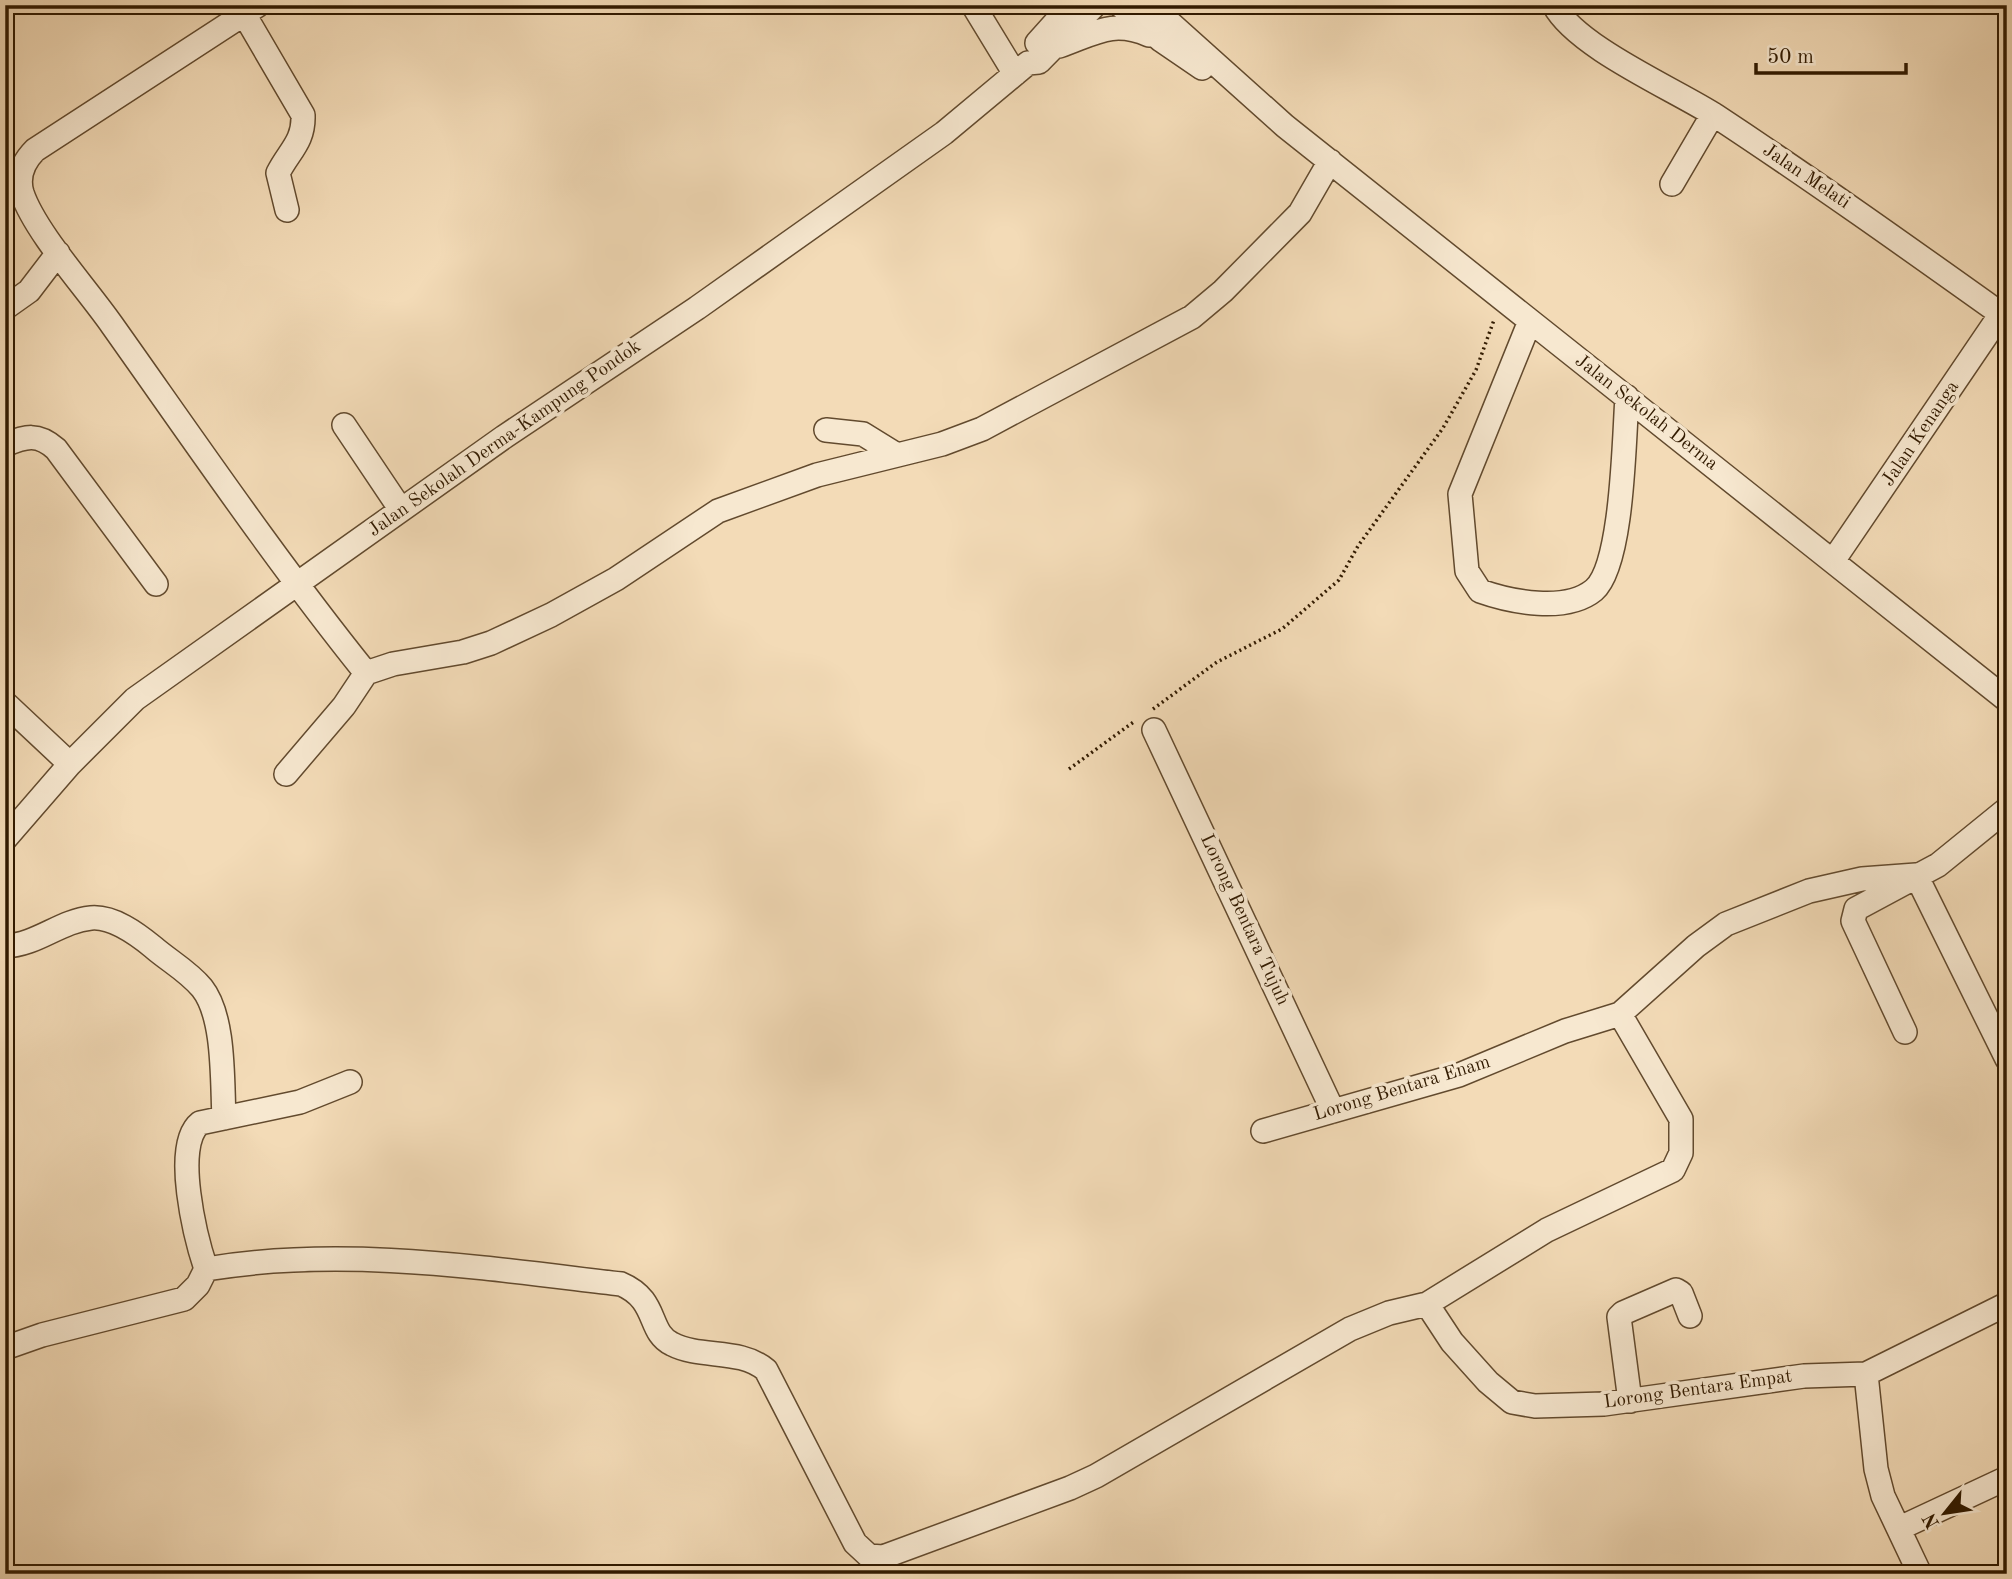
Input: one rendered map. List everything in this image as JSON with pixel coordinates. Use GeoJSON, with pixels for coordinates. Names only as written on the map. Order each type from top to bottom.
{"type":"FeatureCollection","features":[{"type":"Feature","properties":{"kind":"street"},"geometry":{"type":"LineString","coordinates":[[973,5],[1021,69]]}},
{"type":"Feature","properties":{"kind":"street"},"geometry":{"type":"LineString","coordinates":[[1055,5],[1048,42],[1113,25],[1131,27],[1161,40]]}},
{"type":"Feature","properties":{"kind":"street","name":"Jalan Sekolah Derma-Kampung Pondok"},"geometry":{"type":"LineString","coordinates":[[1048,42],[1071,5]]}},
{"type":"Feature","properties":{"kind":"street","name":"Jalan Sekolah Derma-Kampung Pondok"},"geometry":{"type":"LineString","coordinates":[[5,839],[70,764],[135,699],[295,584],[923,148],[1021,69],[1027,54],[1048,42],[1095,5]]}},
{"type":"Feature","properties":{"kind":"street","name":"Jalan Sekolah Derma"},"geometry":{"type":"LineString","coordinates":[[1120,5],[1161,40],[1285,126],[1330,161],[2007,700]]}},
{"type":"Feature","properties":{"kind":"street","name":"Jalan Sekolah Derma"},"geometry":{"type":"LineString","coordinates":[[1150,5],[1285,126]]}},
{"type":"Feature","properties":{"kind":"street","name":"Jalan Melati"},"geometry":{"type":"LineString","coordinates":[[1554,5],[1576,31],[1713,114],[2004,310]]}},
{"type":"Feature","properties":{"kind":"street"},"geometry":{"type":"LineString","coordinates":[[287,210],[278,173],[295,151],[304,130],[303,115],[251,10],[48,140],[26,159],[19,184],[23,197],[58,253],[214,466],[295,584],[366,673]]}},
{"type":"Feature","properties":{"kind":"street"},"geometry":{"type":"LineString","coordinates":[[1672,184],[1713,114]]}},
{"type":"Feature","properties":{"kind":"street"},"geometry":{"type":"LineString","coordinates":[[286,774],[344,706],[366,673],[393,664],[463,652],[491,643],[551,615],[616,579],[718,511],[817,475],[942,444],[982,429],[1192,317],[1223,291],[1300,213],[1330,161]]}},
{"type":"Feature","properties":{"kind":"street"},"geometry":{"type":"LineString","coordinates":[[5,308],[29,291],[58,253]]}},
{"type":"Feature","properties":{"kind":"street","name":"Jalan Kenanga"},"geometry":{"type":"LineString","coordinates":[[1833,561],[2004,310]]}},
{"type":"Feature","properties":{"kind":"street"},"geometry":{"type":"LineString","coordinates":[[1530,321],[1460,494],[1467,572],[1480,591],[1538,605],[1593,590],[1608,570],[1617,520],[1627,397]]}},
{"type":"Feature","properties":{"kind":"street"},"geometry":{"type":"LineString","coordinates":[[344,425],[401,510]]}},
{"type":"Feature","properties":{"kind":"street"},"geometry":{"type":"LineString","coordinates":[[826,430],[863,434],[897,455]]}},
{"type":"Feature","properties":{"kind":"street"},"geometry":{"type":"LineString","coordinates":[[5,445],[28,436],[44,438],[56,449],[156,584]]}},
{"type":"Feature","properties":{"kind":"street"},"geometry":{"type":"LineString","coordinates":[[5,703],[70,764]]}},
{"type":"Feature","properties":{"kind":"street","name":"Lorong Bentara Tujuh"},"geometry":{"type":"LineString","coordinates":[[1146,721],[1334,1111]]}},
{"type":"Feature","properties":{"kind":"street"},"geometry":{"type":"LineString","coordinates":[[1905,1032],[1853,921],[1860,906],[1938,865],[2007,809]]}},
{"type":"Feature","properties":{"kind":"street"},"geometry":{"type":"LineString","coordinates":[[206,1269],[290,1260],[357,1260],[621,1284],[643,1296],[656,1325],[669,1343],[692,1350],[750,1360],[766,1370],[855,1544],[863,1552],[876,1558],[1070,1488],[1120,1463],[1350,1329],[1389,1313],[1427,1304],[1546,1230],[1673,1170],[1681,1153],[1681,1119],[1620,1014],[1696,946],[1726,924],[1809,891],[1862,879],[1916,875]]}},
{"type":"Feature","properties":{"kind":"street"},"geometry":{"type":"LineString","coordinates":[[1916,875],[2007,1059]]}},
{"type":"Feature","properties":{"kind":"street"},"geometry":{"type":"LineString","coordinates":[[5,946],[20,944],[68,924],[93,918],[119,925],[182,967],[204,989],[217,1020],[224,1118]]}},
{"type":"Feature","properties":{"kind":"street","name":"Lorong Bentara Enam"},"geometry":{"type":"LineString","coordinates":[[1263,1131],[1459,1075],[1565,1031],[1620,1014]]}},
{"type":"Feature","properties":{"kind":"street"},"geometry":{"type":"LineString","coordinates":[[5,1348],[42,1335],[184,1299],[198,1285],[206,1269],[194,1225],[189,1139],[200,1123],[300,1102],[350,1082]]}},
{"type":"Feature","properties":{"kind":"street"},"geometry":{"type":"LineString","coordinates":[[1630,1401],[1619,1317],[1676,1290],[1681,1293],[1690,1316]]}},
{"type":"Feature","properties":{"kind":"street","name":"Lorong Bentara Empat"},"geometry":{"type":"LineString","coordinates":[[1427,1304],[1469,1363],[1512,1402],[1535,1406],[1630,1401],[1804,1376],[1866,1374],[2003,1306]]}},
{"type":"Feature","properties":{"kind":"street"},"geometry":{"type":"LineString","coordinates":[[1866,1374],[1876,1469],[1883,1496],[1920,1574]]}},
{"type":"Feature","properties":{"kind":"street"},"geometry":{"type":"LineString","coordinates":[[1900,1528],[2007,1478]]}},
{"type":"Feature","properties":{"kind":"path"},"geometry":{"type":"LineString","coordinates":[[1069,769],[1146,721],[1217,662],[1282,629],[1339,580],[1359,546],[1443,428],[1476,370],[1503,299]]}}]}
